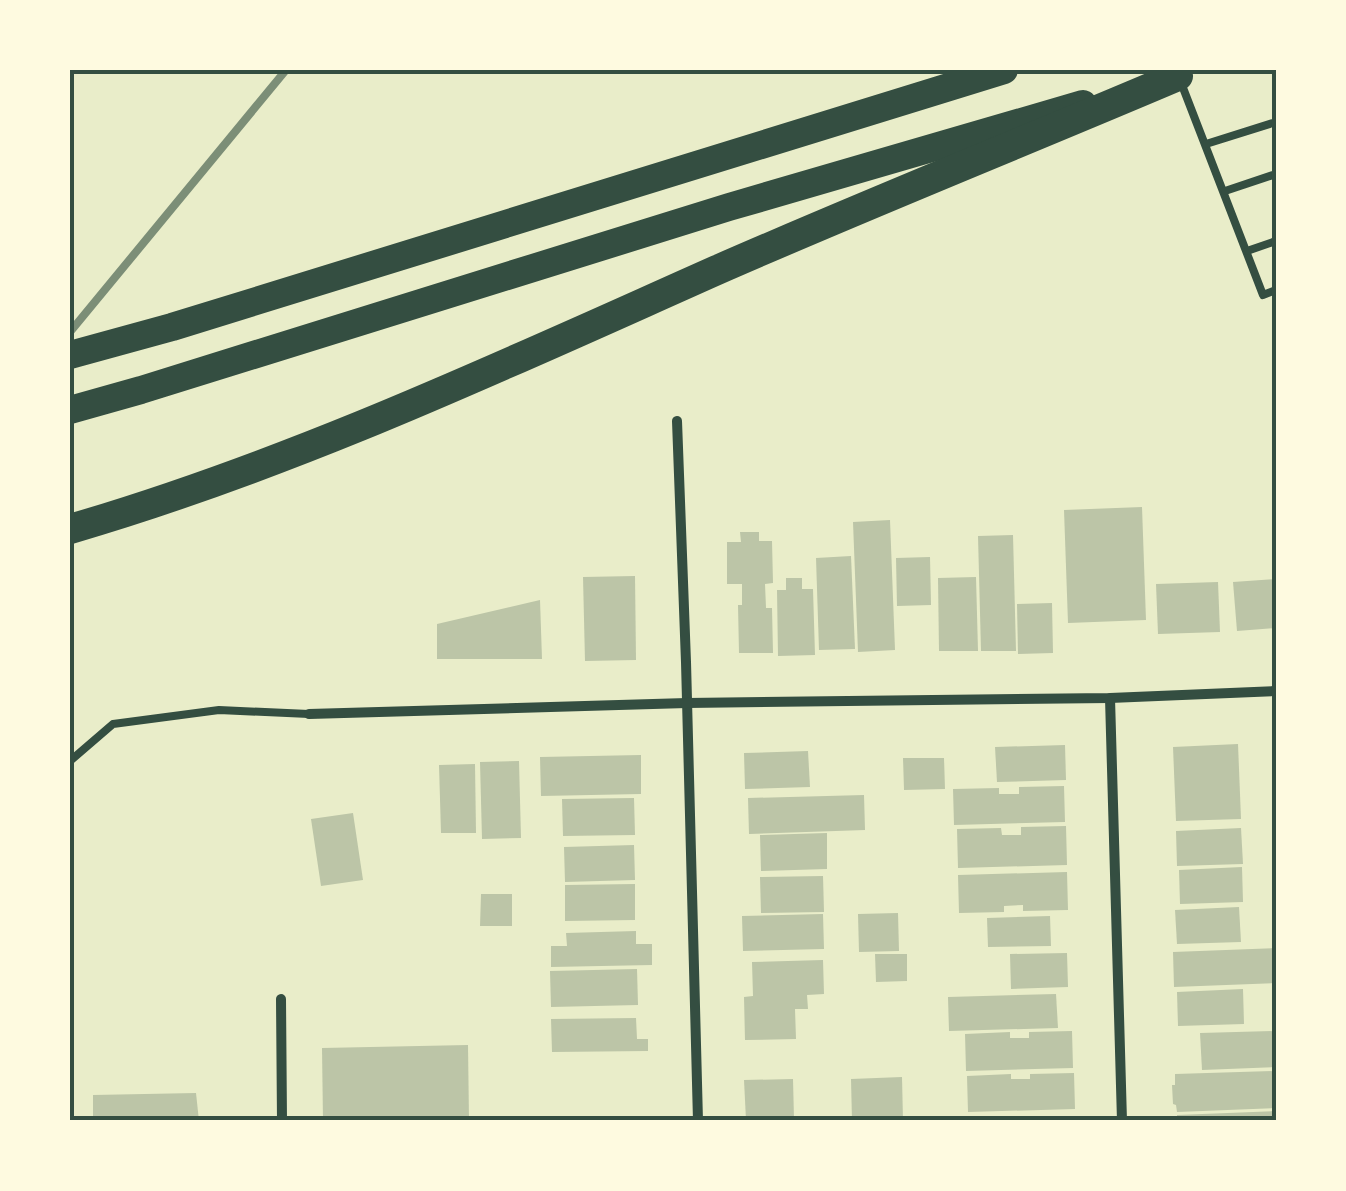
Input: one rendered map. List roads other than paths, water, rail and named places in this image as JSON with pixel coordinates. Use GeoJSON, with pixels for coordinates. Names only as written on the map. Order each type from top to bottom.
{"type":"FeatureCollection","features":[{"type":"Feature","properties":{"kind":"highway"},"geometry":{"type":"LineString","coordinates":[[70,355],[1004,70]]}},
{"type":"Feature","properties":{"kind":"highway"},"geometry":{"type":"LineString","coordinates":[[70,410],[729,207],[1188,73]]}},
{"type":"Feature","properties":{"kind":"highway"},"geometry":{"type":"LineString","coordinates":[[70,529],[265,462],[468,381],[739,261],[1188,73]]}},
{"type":"Feature","properties":{"kind":"street"},"geometry":{"type":"LineString","coordinates":[[676,420],[698,1121]]}},
{"type":"Feature","properties":{"kind":"street"},"geometry":{"type":"LineString","coordinates":[[310,714],[687,703],[1110,698],[1276,691]]}},
{"type":"Feature","properties":{"kind":"street"},"geometry":{"type":"LineString","coordinates":[[1110,698],[1122,1121]]}},
{"type":"Feature","properties":{"kind":"street"},"geometry":{"type":"LineString","coordinates":[[281,999],[282,1121]]}},
{"type":"Feature","properties":{"kind":"lane"},"geometry":{"type":"LineString","coordinates":[[1188,73],[1206,144],[1263,294],[1276,290]]}},
{"type":"Feature","properties":{"kind":"lane"},"geometry":{"type":"LineString","coordinates":[[1206,144],[1276,122]]}},
{"type":"Feature","properties":{"kind":"lane"},"geometry":{"type":"LineString","coordinates":[[1225,191],[1276,174]]}},
{"type":"Feature","properties":{"kind":"lane"},"geometry":{"type":"LineString","coordinates":[[1247,251],[1276,241]]}},
{"type":"Feature","properties":{"kind":"lane"},"geometry":{"type":"LineString","coordinates":[[70,761],[113,724],[219,710],[310,714]]}},
{"type":"Feature","properties":{"kind":"railway"},"geometry":{"type":"LineString","coordinates":[[70,332],[286,70]]}}]}
